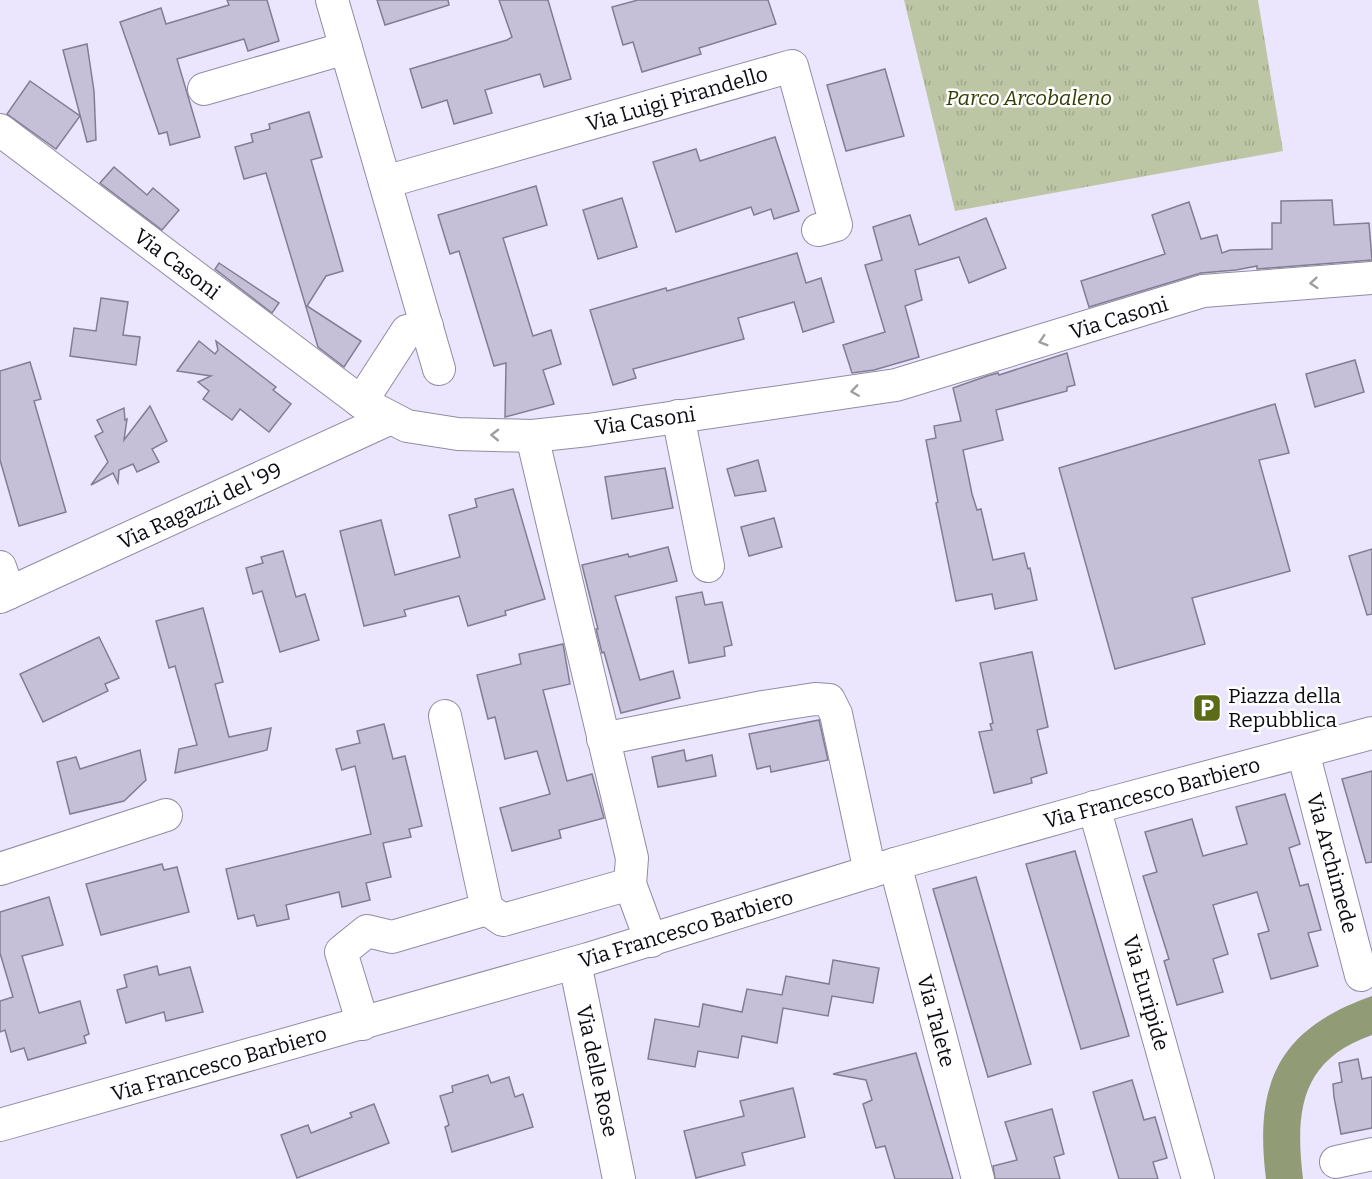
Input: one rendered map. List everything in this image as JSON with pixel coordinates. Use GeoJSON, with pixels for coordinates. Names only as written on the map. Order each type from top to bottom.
{"type":"FeatureCollection","features":[{"type":"Feature","properties":{"kind":"street"},"geometry":{"type":"LineString","coordinates":[[332,0],[440,369]]}},
{"type":"Feature","properties":{"kind":"street"},"geometry":{"type":"LineString","coordinates":[[204,89],[346,48]]}},
{"type":"Feature","properties":{"kind":"street","name":"Via Luigi Pirandello"},"geometry":{"type":"LineString","coordinates":[[385,182],[792,66],[836,225],[818,230]]}},
{"type":"Feature","properties":{"kind":"street","name":"Via Casoni"},"geometry":{"type":"LineString","coordinates":[[0,130],[361,402],[407,426],[458,434],[532,436],[896,385],[1203,291],[1372,278]]}},
{"type":"Feature","properties":{"kind":"street"},"geometry":{"type":"LineString","coordinates":[[361,402],[407,331],[427,326]]}},
{"type":"Feature","properties":{"kind":"street"},"geometry":{"type":"LineString","coordinates":[[678,416],[708,566]]}},
{"type":"Feature","properties":{"kind":"street","name":"Via Ragazzi del '99"},"geometry":{"type":"LineString","coordinates":[[3,586],[391,418]]}},
{"type":"Feature","properties":{"kind":"street"},"geometry":{"type":"LineString","coordinates":[[532,436],[632,858],[630,884],[651,941]]}},
{"type":"Feature","properties":{"kind":"street","name":"Via Talete"},"geometry":{"type":"LineString","coordinates":[[603,739],[763,707],[815,699],[829,700],[836,714],[978,1179]]}},
{"type":"Feature","properties":{"kind":"street"},"geometry":{"type":"LineString","coordinates":[[445,716],[487,909],[502,920],[630,884]]}},
{"type":"Feature","properties":{"kind":"street","name":"Via Francesco Barbiero"},"geometry":{"type":"LineString","coordinates":[[0,1125],[651,941],[883,868],[1094,807],[1372,733]]}},
{"type":"Feature","properties":{"kind":"street","name":"Via Archimede"},"geometry":{"type":"LineString","coordinates":[[1303,752],[1361,975]]}},
{"type":"Feature","properties":{"kind":"street","name":"Via Euripide"},"geometry":{"type":"LineString","coordinates":[[1094,807],[1198,1179]]}},
{"type":"Feature","properties":{"kind":"street"},"geometry":{"type":"LineString","coordinates":[[0,869],[166,815]]}},
{"type":"Feature","properties":{"kind":"street"},"geometry":{"type":"LineString","coordinates":[[363,1024],[341,952],[366,931],[392,938],[487,909]]}},
{"type":"Feature","properties":{"kind":"street","name":"Via delle Rose"},"geometry":{"type":"LineString","coordinates":[[574,963],[619,1179]]}},
{"type":"Feature","properties":{"kind":"street"},"geometry":{"type":"LineString","coordinates":[[1336,1162],[1372,1154]]}},
{"type":"Feature","properties":{"kind":"green space","name":"Parco Arcobaleno"},"geometry":{"type":"Polygon","coordinates":[[[904,0],[1258,0],[1283,151],[955,211],[904,0]]]}},
{"type":"Feature","properties":{"kind":"shaded area"},"geometry":{"type":"Polygon","coordinates":[[[1372,996],[1372,1035],[1348,1046],[1330,1059],[1316,1074],[1308,1091],[1302,1111],[1300,1132],[1303,1179],[1266,1179],[1263,1145],[1264,1115],[1269,1088],[1279,1064],[1294,1043],[1314,1025],[1340,1009],[1372,996]]]}},
{"type":"Feature","properties":{"kind":"building"},"geometry":{"type":"Polygon","coordinates":[[[227,0],[267,0],[279,41],[248,51],[244,39],[177,59],[200,137],[170,145],[167,132],[159,134],[120,22],[161,8],[166,24],[229,5],[227,0]]]}},
{"type":"Feature","properties":{"kind":"building"},"geometry":{"type":"Polygon","coordinates":[[[377,0],[448,0],[449,5],[385,25],[377,0]]]}},
{"type":"Feature","properties":{"kind":"building"},"geometry":{"type":"Polygon","coordinates":[[[499,0],[548,0],[571,79],[544,87],[540,74],[485,90],[492,113],[454,124],[447,100],[422,108],[410,69],[512,37],[499,0]]]}},
{"type":"Feature","properties":{"kind":"building"},"geometry":{"type":"Polygon","coordinates":[[[638,0],[768,0],[776,24],[699,48],[701,54],[642,72],[633,42],[623,45],[612,7],[638,0]]]}},
{"type":"Feature","properties":{"kind":"building"},"geometry":{"type":"Polygon","coordinates":[[[87,44],[94,91],[96,140],[87,142],[63,50],[87,44]]]}},
{"type":"Feature","properties":{"kind":"building"},"geometry":{"type":"Polygon","coordinates":[[[885,69],[904,136],[846,151],[827,85],[885,69]]]}},
{"type":"Feature","properties":{"kind":"building"},"geometry":{"type":"Polygon","coordinates":[[[30,81],[80,116],[56,149],[7,114],[30,81]]]}},
{"type":"Feature","properties":{"kind":"building"},"geometry":{"type":"Polygon","coordinates":[[[309,112],[322,157],[311,160],[343,271],[326,276],[307,306],[361,341],[344,367],[318,347],[266,173],[244,179],[235,147],[253,142],[251,134],[270,129],[269,124],[309,112]]]}},
{"type":"Feature","properties":{"kind":"building"},"geometry":{"type":"Polygon","coordinates":[[[775,137],[799,211],[774,219],[771,209],[754,215],[751,207],[676,232],[653,162],[696,149],[700,161],[775,137]]]}},
{"type":"Feature","properties":{"kind":"building"},"geometry":{"type":"Polygon","coordinates":[[[114,167],[147,195],[153,188],[179,210],[162,230],[100,183],[114,167]]]}},
{"type":"Feature","properties":{"kind":"building"},"geometry":{"type":"Polygon","coordinates":[[[536,186],[547,225],[503,238],[533,336],[551,330],[561,364],[543,370],[554,404],[505,417],[506,363],[494,366],[459,251],[450,254],[438,215],[536,186]]]}},
{"type":"Feature","properties":{"kind":"building"},"geometry":{"type":"Polygon","coordinates":[[[622,198],[637,247],[598,259],[583,210],[622,198]]]}},
{"type":"Feature","properties":{"kind":"building"},"geometry":{"type":"Polygon","coordinates":[[[1332,200],[1334,225],[1369,223],[1372,260],[1257,269],[1257,266],[1201,273],[1089,307],[1081,281],[1165,254],[1152,215],[1189,202],[1201,239],[1217,235],[1222,253],[1230,250],[1272,249],[1272,223],[1281,223],[1281,201],[1332,200]]]}},
{"type":"Feature","properties":{"kind":"building"},"geometry":{"type":"Polygon","coordinates":[[[910,215],[919,245],[986,218],[1006,268],[969,283],[959,257],[915,270],[922,300],[905,306],[919,357],[874,370],[852,373],[843,345],[885,332],[865,265],[882,260],[873,227],[910,215]]]}},
{"type":"Feature","properties":{"kind":"building"},"geometry":{"type":"Polygon","coordinates":[[[797,253],[806,283],[821,278],[834,322],[803,332],[794,302],[738,318],[744,339],[633,369],[636,378],[613,385],[590,310],[666,288],[667,291],[797,253]]]}},
{"type":"Feature","properties":{"kind":"building"},"geometry":{"type":"Polygon","coordinates":[[[219,263],[279,303],[272,313],[215,269],[219,263]]]}},
{"type":"Feature","properties":{"kind":"building"},"geometry":{"type":"Polygon","coordinates":[[[101,298],[128,302],[123,335],[140,337],[136,365],[70,356],[74,328],[96,331],[101,298]]]}},
{"type":"Feature","properties":{"kind":"building"},"geometry":{"type":"Polygon","coordinates":[[[199,341],[215,354],[218,350],[216,341],[276,387],[273,390],[291,404],[269,432],[240,409],[232,420],[203,399],[209,391],[198,382],[211,376],[177,371],[199,341]]]}},
{"type":"Feature","properties":{"kind":"building"},"geometry":{"type":"Polygon","coordinates":[[[1067,353],[1075,385],[1067,387],[1067,391],[996,410],[1003,440],[963,450],[972,494],[977,510],[981,509],[993,560],[1024,553],[1037,600],[995,609],[992,594],[956,601],[926,440],[936,438],[934,426],[961,421],[953,388],[1067,353]]]}},
{"type":"Feature","properties":{"kind":"building"},"geometry":{"type":"Polygon","coordinates":[[[1355,360],[1364,392],[1315,407],[1306,374],[1355,360]]]}},
{"type":"Feature","properties":{"kind":"building"},"geometry":{"type":"Polygon","coordinates":[[[30,362],[41,399],[34,401],[66,512],[19,526],[0,460],[0,371],[30,362]]]}},
{"type":"Feature","properties":{"kind":"building"},"geometry":{"type":"Polygon","coordinates":[[[1275,404],[1289,453],[1259,460],[1290,571],[1192,598],[1205,644],[1115,669],[1059,468],[1275,404]]]}},
{"type":"Feature","properties":{"kind":"building"},"geometry":{"type":"Polygon","coordinates":[[[150,406],[167,441],[152,449],[159,462],[137,472],[133,464],[119,470],[118,483],[113,473],[91,485],[108,462],[95,436],[103,432],[97,420],[124,408],[125,420],[127,419],[124,440],[150,406]]]}},
{"type":"Feature","properties":{"kind":"building"},"geometry":{"type":"Polygon","coordinates":[[[758,460],[766,491],[735,496],[727,469],[758,460]]]}},
{"type":"Feature","properties":{"kind":"building"},"geometry":{"type":"Polygon","coordinates":[[[665,468],[673,508],[612,519],[605,477],[665,468]]]}},
{"type":"Feature","properties":{"kind":"building"},"geometry":{"type":"Polygon","coordinates":[[[513,489],[545,599],[505,611],[506,615],[468,626],[459,596],[404,610],[406,616],[364,626],[340,531],[381,520],[395,575],[460,557],[449,515],[477,507],[475,499],[513,489]]]}},
{"type":"Feature","properties":{"kind":"building"},"geometry":{"type":"Polygon","coordinates":[[[774,518],[782,547],[749,556],[741,527],[774,518]]]}},
{"type":"Feature","properties":{"kind":"building"},"geometry":{"type":"Polygon","coordinates":[[[668,547],[677,581],[615,596],[640,680],[673,671],[680,698],[621,713],[604,652],[602,653],[582,565],[668,547]]]}},
{"type":"Feature","properties":{"kind":"building"},"geometry":{"type":"Polygon","coordinates":[[[1372,549],[1372,614],[1367,615],[1349,556],[1372,549]]]}},
{"type":"Feature","properties":{"kind":"building"},"geometry":{"type":"Polygon","coordinates":[[[283,551],[296,597],[305,594],[319,640],[280,652],[262,591],[253,594],[246,568],[263,563],[261,557],[283,551]]]}},
{"type":"Feature","properties":{"kind":"building"},"geometry":{"type":"Polygon","coordinates":[[[702,592],[705,605],[722,602],[732,645],[724,647],[725,656],[689,663],[676,597],[702,592]]]}},
{"type":"Feature","properties":{"kind":"building"},"geometry":{"type":"Polygon","coordinates":[[[203,608],[223,682],[215,684],[229,737],[271,728],[267,750],[175,773],[179,749],[197,745],[175,666],[169,668],[156,621],[203,608]]]}},
{"type":"Feature","properties":{"kind":"building"},"geometry":{"type":"Polygon","coordinates":[[[99,637],[119,678],[105,684],[108,691],[43,722],[20,674],[99,637]]]}},
{"type":"Feature","properties":{"kind":"building"},"geometry":{"type":"Polygon","coordinates":[[[563,644],[570,684],[543,690],[567,781],[592,774],[604,818],[559,830],[561,838],[512,851],[500,808],[550,794],[537,751],[505,759],[495,717],[488,719],[477,675],[521,664],[519,654],[563,644]]]}},
{"type":"Feature","properties":{"kind":"building"},"geometry":{"type":"Polygon","coordinates":[[[1032,652],[1048,727],[1037,730],[1047,773],[1031,778],[1032,783],[994,793],[979,732],[992,730],[990,724],[993,723],[980,663],[1032,652]]]}},
{"type":"Feature","properties":{"kind":"building"},"geometry":{"type":"Polygon","coordinates":[[[819,720],[828,760],[771,772],[770,766],[757,769],[749,734],[819,720]]]}},
{"type":"Feature","properties":{"kind":"building"},"geometry":{"type":"Polygon","coordinates":[[[384,724],[393,759],[405,756],[422,826],[409,829],[411,837],[383,843],[391,877],[366,883],[370,900],[342,907],[339,892],[286,905],[289,919],[257,926],[254,915],[238,919],[226,869],[371,834],[355,766],[342,770],[336,749],[360,743],[357,731],[384,724]]]}},
{"type":"Feature","properties":{"kind":"building"},"geometry":{"type":"Polygon","coordinates":[[[140,750],[146,780],[124,801],[70,814],[57,762],[76,757],[80,769],[140,750]]]}},
{"type":"Feature","properties":{"kind":"building"},"geometry":{"type":"Polygon","coordinates":[[[684,750],[686,761],[712,755],[716,776],[658,787],[652,757],[684,750]]]}},
{"type":"Feature","properties":{"kind":"building"},"geometry":{"type":"Polygon","coordinates":[[[1372,771],[1372,862],[1366,863],[1342,779],[1372,771]]]}},
{"type":"Feature","properties":{"kind":"building"},"geometry":{"type":"Polygon","coordinates":[[[1285,794],[1300,844],[1289,848],[1300,886],[1308,884],[1321,930],[1308,933],[1318,966],[1271,979],[1258,934],[1269,931],[1257,892],[1213,905],[1228,954],[1213,959],[1223,992],[1177,1005],[1164,961],[1169,959],[1143,876],[1157,872],[1145,832],[1192,819],[1203,856],[1247,844],[1236,807],[1285,794]]]}},
{"type":"Feature","properties":{"kind":"building"},"geometry":{"type":"Polygon","coordinates":[[[1075,851],[1129,1036],[1081,1049],[1026,864],[1075,851]]]}},
{"type":"Feature","properties":{"kind":"building"},"geometry":{"type":"Polygon","coordinates":[[[162,864],[164,870],[177,867],[189,912],[101,935],[86,884],[162,864]]]}},
{"type":"Feature","properties":{"kind":"building"},"geometry":{"type":"Polygon","coordinates":[[[976,877],[1031,1064],[988,1077],[933,889],[976,877]]]}},
{"type":"Feature","properties":{"kind":"building"},"geometry":{"type":"Polygon","coordinates":[[[49,897],[63,945],[22,956],[39,1013],[80,1001],[89,1034],[84,1036],[86,1043],[28,1060],[24,1048],[11,1052],[5,1030],[0,1032],[0,1001],[13,997],[0,953],[0,912],[49,897]]]}},
{"type":"Feature","properties":{"kind":"building"},"geometry":{"type":"Polygon","coordinates":[[[833,960],[879,968],[873,1003],[832,996],[828,1016],[783,1008],[777,1043],[742,1036],[738,1058],[698,1051],[695,1067],[648,1059],[655,1019],[699,1027],[703,1004],[742,1012],[747,989],[782,995],[786,976],[829,984],[833,960]]]}},
{"type":"Feature","properties":{"kind":"building"},"geometry":{"type":"Polygon","coordinates":[[[157,966],[159,975],[190,967],[203,1012],[166,1021],[164,1012],[126,1023],[117,990],[127,987],[124,975],[157,966]]]}},
{"type":"Feature","properties":{"kind":"building"},"geometry":{"type":"Polygon","coordinates":[[[916,1053],[953,1179],[895,1179],[885,1146],[876,1148],[863,1104],[872,1100],[866,1080],[833,1074],[916,1053]]]}},
{"type":"Feature","properties":{"kind":"building"},"geometry":{"type":"Polygon","coordinates":[[[1358,1059],[1362,1079],[1372,1077],[1372,1128],[1341,1134],[1333,1084],[1342,1082],[1339,1063],[1358,1059]]]}},
{"type":"Feature","properties":{"kind":"building"},"geometry":{"type":"Polygon","coordinates":[[[488,1075],[491,1083],[509,1077],[515,1097],[523,1094],[533,1127],[452,1152],[445,1127],[449,1125],[440,1096],[453,1092],[452,1086],[488,1075]]]}},
{"type":"Feature","properties":{"kind":"building"},"geometry":{"type":"Polygon","coordinates":[[[1132,1080],[1144,1120],[1155,1117],[1167,1158],[1153,1162],[1158,1179],[1119,1179],[1093,1092],[1132,1080]]]}},
{"type":"Feature","properties":{"kind":"building"},"geometry":{"type":"Polygon","coordinates":[[[793,1088],[805,1137],[742,1153],[745,1165],[696,1178],[684,1131],[744,1116],[740,1101],[793,1088]]]}},
{"type":"Feature","properties":{"kind":"building"},"geometry":{"type":"Polygon","coordinates":[[[374,1104],[389,1143],[297,1178],[281,1135],[308,1125],[311,1133],[352,1117],[350,1113],[374,1104]]]}},
{"type":"Feature","properties":{"kind":"building"},"geometry":{"type":"Polygon","coordinates":[[[1052,1109],[1064,1154],[1054,1157],[1060,1179],[995,1179],[993,1166],[1017,1160],[1005,1122],[1052,1109]]]}},
{"type":"Feature","properties":{"kind":"place","name":"Piazza della Repubblica"},"geometry":{"type":"Point","coordinates":[1207,708]}}]}
